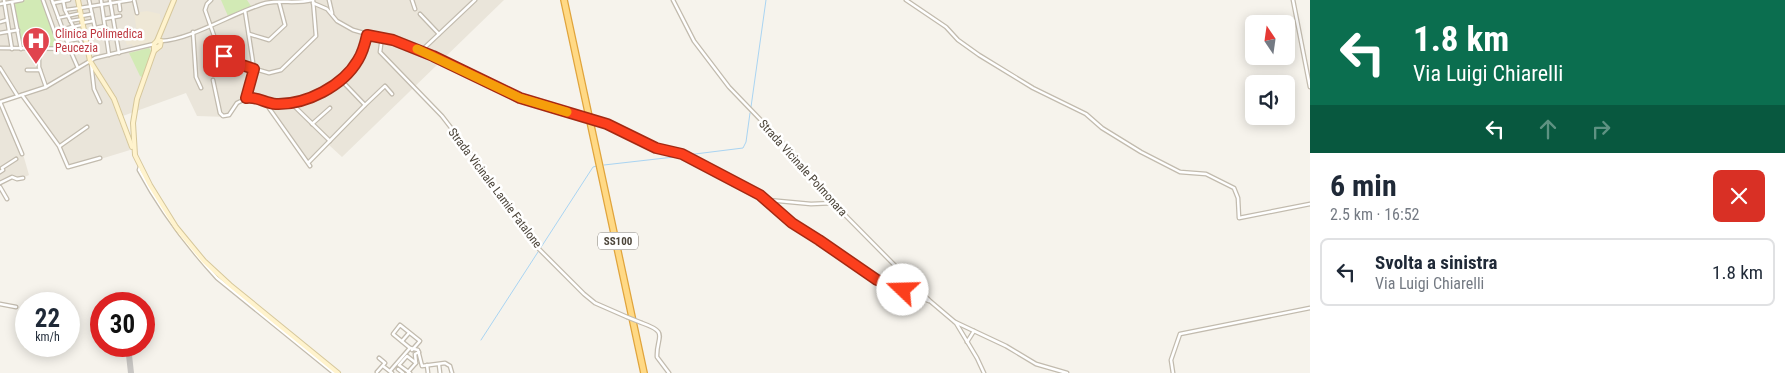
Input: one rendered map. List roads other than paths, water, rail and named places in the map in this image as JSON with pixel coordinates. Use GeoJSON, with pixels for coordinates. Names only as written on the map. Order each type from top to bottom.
{"type":"FeatureCollection","features":[{"type":"Feature","properties":{"kind":"highway","name":"SS100"},"geometry":{"type":"LineString","coordinates":[[564,0],[645,373]]}},
{"type":"Feature","properties":{"kind":"highway","name":"SS100"},"geometry":{"type":"LineString","coordinates":[[568,0],[645,373]]}},
{"type":"Feature","properties":{"kind":"main road"},"geometry":{"type":"LineString","coordinates":[[78,0],[87,50],[91,61],[114,99],[140,166],[164,209],[198,254],[230,285],[338,373]]}},
{"type":"Feature","properties":{"kind":"main road"},"geometry":{"type":"LineString","coordinates":[[135,154],[133,138],[134,110],[140,89],[174,0]]}},
{"type":"Feature","properties":{"kind":"street"},"geometry":{"type":"LineString","coordinates":[[12,49],[3,2],[22,0]]}},
{"type":"Feature","properties":{"kind":"street"},"geometry":{"type":"LineString","coordinates":[[43,0],[61,50]]}},
{"type":"Feature","properties":{"kind":"street"},"geometry":{"type":"LineString","coordinates":[[69,0],[52,2],[78,68]]}},
{"type":"Feature","properties":{"kind":"street"},"geometry":{"type":"LineString","coordinates":[[89,0],[95,28],[105,26]]}},
{"type":"Feature","properties":{"kind":"street"},"geometry":{"type":"LineString","coordinates":[[101,0],[109,55]]}},
{"type":"Feature","properties":{"kind":"street"},"geometry":{"type":"LineString","coordinates":[[55,33],[72,27],[91,6],[132,0],[137,13]]}},
{"type":"Feature","properties":{"kind":"street"},"geometry":{"type":"LineString","coordinates":[[211,0],[205,10],[224,56],[230,61],[269,73],[278,72],[315,37],[317,32],[313,1]]}},
{"type":"Feature","properties":{"kind":"street"},"geometry":{"type":"LineString","coordinates":[[329,0],[333,16]]}},
{"type":"Feature","properties":{"kind":"street"},"geometry":{"type":"LineString","coordinates":[[412,0],[415,8]]}},
{"type":"Feature","properties":{"kind":"street"},"geometry":{"type":"LineString","coordinates":[[421,51],[474,0]]}},
{"type":"Feature","properties":{"kind":"street","name":"Strada Vicinale Polmonara"},"geometry":{"type":"LineString","coordinates":[[673,0],[690,35],[729,87],[783,143],[834,203],[930,302]]}},
{"type":"Feature","properties":{"kind":"street"},"geometry":{"type":"LineString","coordinates":[[906,0],[946,27],[958,40],[979,55],[1033,88],[1086,114],[1102,128],[1141,152],[1180,172],[1206,174],[1234,188],[1238,198],[1240,218],[1310,204]]}},
{"type":"Feature","properties":{"kind":"street"},"geometry":{"type":"LineString","coordinates":[[1293,0],[1310,87]]}},
{"type":"Feature","properties":{"kind":"street"},"geometry":{"type":"LineString","coordinates":[[63,1],[72,27],[87,50]]}},
{"type":"Feature","properties":{"kind":"street"},"geometry":{"type":"LineString","coordinates":[[118,1],[120,10]]}},
{"type":"Feature","properties":{"kind":"street"},"geometry":{"type":"LineString","coordinates":[[22,154],[0,101],[46,87],[91,61],[157,44],[272,1],[302,3],[313,1],[347,28],[421,51],[520,98],[607,124],[656,148],[684,155],[743,185],[766,200],[792,223],[877,280],[930,302],[954,322],[1006,346],[1036,364],[1067,373]]}},
{"type":"Feature","properties":{"kind":"street"},"geometry":{"type":"LineString","coordinates":[[12,2],[21,49]]}},
{"type":"Feature","properties":{"kind":"street"},"geometry":{"type":"LineString","coordinates":[[110,2],[118,53]]}},
{"type":"Feature","properties":{"kind":"street"},"geometry":{"type":"LineString","coordinates":[[249,34],[269,40],[285,25],[279,2]]}},
{"type":"Feature","properties":{"kind":"street"},"geometry":{"type":"LineString","coordinates":[[65,10],[93,21]]}},
{"type":"Feature","properties":{"kind":"street"},"geometry":{"type":"LineString","coordinates":[[245,11],[254,69],[246,98]]}},
{"type":"Feature","properties":{"kind":"street"},"geometry":{"type":"LineString","coordinates":[[48,14],[56,12]]}},
{"type":"Feature","properties":{"kind":"street"},"geometry":{"type":"LineString","coordinates":[[58,18],[92,14]]}},
{"type":"Feature","properties":{"kind":"street"},"geometry":{"type":"LineString","coordinates":[[420,14],[439,34]]}},
{"type":"Feature","properties":{"kind":"street"},"geometry":{"type":"LineString","coordinates":[[70,21],[81,16]]}},
{"type":"Feature","properties":{"kind":"street"},"geometry":{"type":"LineString","coordinates":[[104,19],[120,16]]}},
{"type":"Feature","properties":{"kind":"street"},"geometry":{"type":"LineString","coordinates":[[0,22],[7,20]]}},
{"type":"Feature","properties":{"kind":"street"},"geometry":{"type":"LineString","coordinates":[[0,33],[18,30]]}},
{"type":"Feature","properties":{"kind":"street"},"geometry":{"type":"LineString","coordinates":[[193,32],[197,78],[201,88]]}},
{"type":"Feature","properties":{"kind":"street"},"geometry":{"type":"LineString","coordinates":[[212,80],[222,116],[229,115],[237,103],[246,98],[255,98],[268,102],[291,103],[321,93],[341,80],[358,61],[367,35]]}},
{"type":"Feature","properties":{"kind":"street"},"geometry":{"type":"LineString","coordinates":[[107,39],[123,36]]}},
{"type":"Feature","properties":{"kind":"street"},"geometry":{"type":"LineString","coordinates":[[67,41],[78,38]]}},
{"type":"Feature","properties":{"kind":"street","name":"Strada Vicinale Lamie Fatalone"},"geometry":{"type":"LineString","coordinates":[[382,38],[380,52],[442,116],[492,182],[505,205],[540,250],[595,303],[655,328],[660,334],[657,357],[669,373]]}},
{"type":"Feature","properties":{"kind":"street"},"geometry":{"type":"LineString","coordinates":[[0,48],[87,50]]}},
{"type":"Feature","properties":{"kind":"street"},"geometry":{"type":"LineString","coordinates":[[39,49],[40,70],[46,87]]}},
{"type":"Feature","properties":{"kind":"street"},"geometry":{"type":"LineString","coordinates":[[91,61],[94,89],[100,102]]}},
{"type":"Feature","properties":{"kind":"street"},"geometry":{"type":"LineString","coordinates":[[0,69],[17,96]]}},
{"type":"Feature","properties":{"kind":"street"},"geometry":{"type":"LineString","coordinates":[[27,70],[40,70]]}},
{"type":"Feature","properties":{"kind":"street"},"geometry":{"type":"LineString","coordinates":[[341,80],[365,105]]}},
{"type":"Feature","properties":{"kind":"street"},"geometry":{"type":"LineString","coordinates":[[268,102],[269,108],[309,164],[384,86],[392,94]]}},
{"type":"Feature","properties":{"kind":"street"},"geometry":{"type":"LineString","coordinates":[[22,94],[59,146],[68,167],[100,158]]}},
{"type":"Feature","properties":{"kind":"street"},"geometry":{"type":"LineString","coordinates":[[291,103],[330,141]]}},
{"type":"Feature","properties":{"kind":"street"},"geometry":{"type":"LineString","coordinates":[[312,124],[330,108]]}},
{"type":"Feature","properties":{"kind":"street"},"geometry":{"type":"LineString","coordinates":[[59,146],[88,127]]}},
{"type":"Feature","properties":{"kind":"street"},"geometry":{"type":"LineString","coordinates":[[0,172],[3,170],[2,168],[16,159]]}},
{"type":"Feature","properties":{"kind":"street"},"geometry":{"type":"LineString","coordinates":[[140,166],[139,170],[162,210],[184,242],[201,261],[228,287],[334,373]]}},
{"type":"Feature","properties":{"kind":"street"},"geometry":{"type":"LineString","coordinates":[[0,183],[12,177],[17,179],[23,178]]}},
{"type":"Feature","properties":{"kind":"street"},"geometry":{"type":"LineString","coordinates":[[0,187],[7,199]]}},
{"type":"Feature","properties":{"kind":"street"},"geometry":{"type":"LineString","coordinates":[[766,200],[811,204],[834,203]]}},
{"type":"Feature","properties":{"kind":"street"},"geometry":{"type":"LineString","coordinates":[[916,296],[919,290]]}},
{"type":"Feature","properties":{"kind":"street"},"geometry":{"type":"LineString","coordinates":[[0,304],[15,307]]}},
{"type":"Feature","properties":{"kind":"street"},"geometry":{"type":"LineString","coordinates":[[1173,373],[1171,360],[1180,334],[1310,308]]}},
{"type":"Feature","properties":{"kind":"street"},"geometry":{"type":"LineString","coordinates":[[954,322],[984,373]]}},
{"type":"Feature","properties":{"kind":"street"},"geometry":{"type":"LineString","coordinates":[[383,366],[391,372],[411,349],[420,341],[400,326],[393,334],[411,349],[419,352]]}},
{"type":"Feature","properties":{"kind":"street"},"geometry":{"type":"LineString","coordinates":[[967,342],[974,331]]}},
{"type":"Feature","properties":{"kind":"street"},"geometry":{"type":"LineString","coordinates":[[402,341],[409,333]]}},
{"type":"Feature","properties":{"kind":"street"},"geometry":{"type":"LineString","coordinates":[[416,363],[415,354],[419,352]]}},
{"type":"Feature","properties":{"kind":"street"},"geometry":{"type":"LineString","coordinates":[[419,352],[422,366],[439,364],[450,366],[452,373]]}},
{"type":"Feature","properties":{"kind":"street"},"geometry":{"type":"LineString","coordinates":[[406,372],[399,365],[407,356],[416,363]]}},
{"type":"Feature","properties":{"kind":"street"},"geometry":{"type":"LineString","coordinates":[[377,372],[385,364],[379,358]]}},
{"type":"Feature","properties":{"kind":"street"},"geometry":{"type":"LineString","coordinates":[[406,372],[416,363]]}},
{"type":"Feature","properties":{"kind":"street"},"geometry":{"type":"LineString","coordinates":[[439,364],[440,373]]}},
{"type":"Feature","properties":{"kind":"street"},"geometry":{"type":"LineString","coordinates":[[426,365],[428,373]]}},
{"type":"Feature","properties":{"kind":"street"},"geometry":{"type":"LineString","coordinates":[[398,369],[406,372]]}},
{"type":"Feature","properties":{"kind":"waterway"},"geometry":{"type":"LineString","coordinates":[[751,107],[766,0]]}},
{"type":"Feature","properties":{"kind":"waterway"},"geometry":{"type":"LineString","coordinates":[[687,155],[743,148],[746,142],[750,113]]}},
{"type":"Feature","properties":{"kind":"waterway"},"geometry":{"type":"LineString","coordinates":[[604,165],[683,156]]}},
{"type":"Feature","properties":{"kind":"waterway"},"geometry":{"type":"LineString","coordinates":[[481,340],[593,167],[597,166]]}},
{"type":"Feature","properties":{"kind":"place","name":"Clinica Polimedica Peucezia"},"geometry":{"type":"Point","coordinates":[36,65]}}]}
